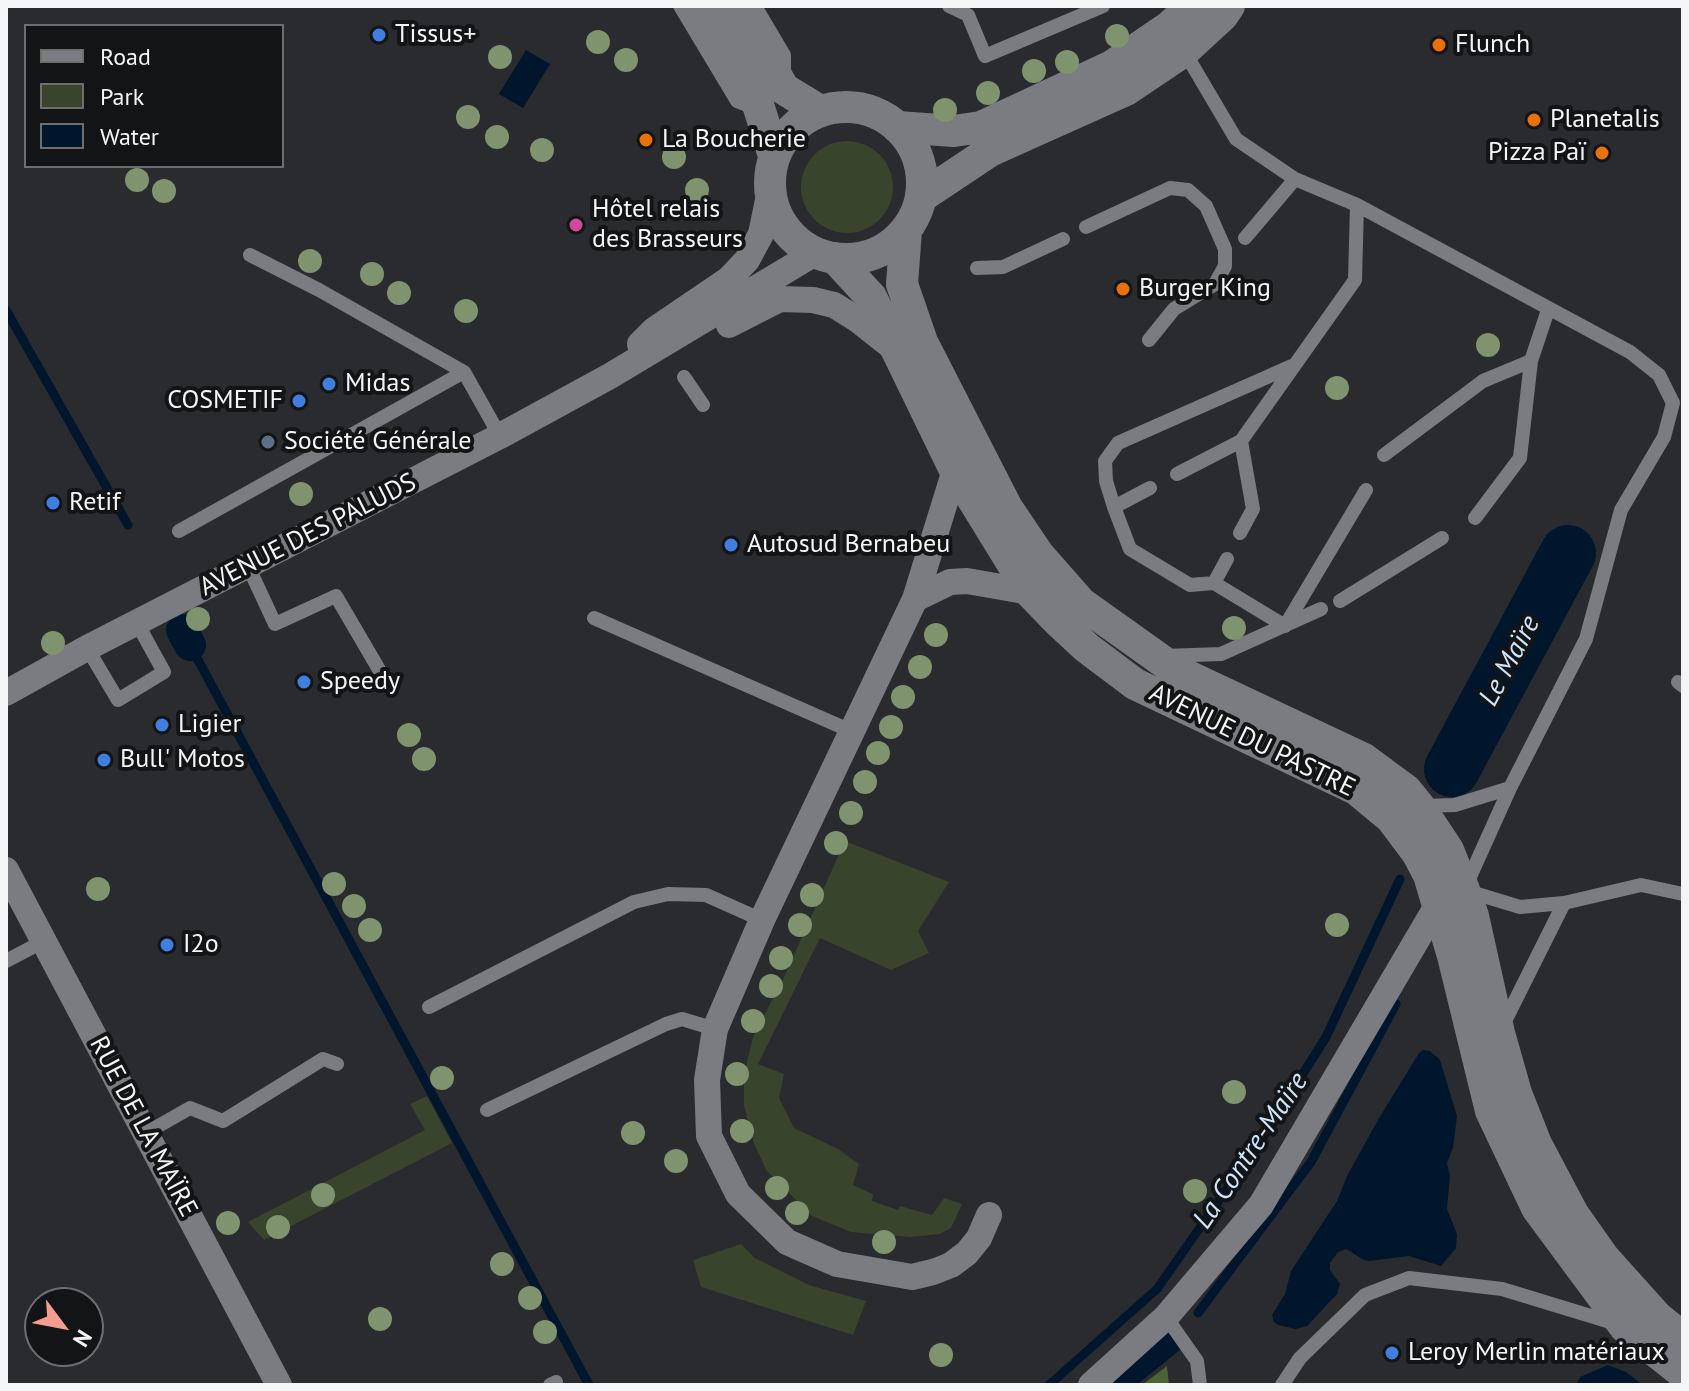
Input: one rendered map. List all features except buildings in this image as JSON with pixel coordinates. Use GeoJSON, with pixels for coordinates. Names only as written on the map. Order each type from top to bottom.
{"type":"FeatureCollection","features":[{"type":"Feature","properties":{"kind":"street"},"geometry":{"type":"LineString","coordinates":[[702,6],[755,95],[820,111]]}},
{"type":"Feature","properties":{"kind":"street"},"geometry":{"type":"LineString","coordinates":[[735,6],[772,100],[774,156],[769,195],[783,226],[796,240],[825,255],[855,258],[874,253],[906,230],[921,197],[922,177],[910,141],[881,115],[861,108],[840,107],[820,111],[792,129],[774,156]]}},
{"type":"Feature","properties":{"kind":"street"},"geometry":{"type":"LineString","coordinates":[[897,127],[954,131],[981,127],[1112,66],[1182,28],[1222,16],[1229,6]]}},
{"type":"Feature","properties":{"kind":"street"},"geometry":{"type":"LineString","coordinates":[[921,197],[990,151],[1126,90],[1182,28]]}},
{"type":"Feature","properties":{"kind":"street","name":"AVENUE DES PALUDS"},"geometry":{"type":"LineString","coordinates":[[610,376],[654,330],[729,279],[747,260],[761,234],[769,195]]}},
{"type":"Feature","properties":{"kind":"street","name":"AVENUE DU PASTRE"},"geometry":{"type":"LineString","coordinates":[[906,230],[902,284],[922,342],[1007,508],[1038,554],[1081,603],[1175,670],[1364,759],[1406,790],[1419,806],[1448,850],[1451,897],[1491,1111],[1537,1208],[1625,1327],[1683,1373]]}},
{"type":"Feature","properties":{"kind":"street","name":"AVENUE DES PALUDS"},"geometry":{"type":"LineString","coordinates":[[6,693],[87,648],[500,436],[825,255]]}},
{"type":"Feature","properties":{"kind":"street","name":"AVENUE DU PASTRE"},"geometry":{"type":"LineString","coordinates":[[825,255],[871,297],[955,470],[1030,592],[1087,648],[1135,684],[1356,789],[1391,818],[1451,897],[1473,916],[1499,1033],[1516,1093],[1536,1144],[1573,1214],[1604,1258],[1657,1317],[1683,1338]]}},
{"type":"Feature","properties":{"kind":"street","name":"AVENUE DES PALUDS"},"geometry":{"type":"LineString","coordinates":[[610,376],[672,358],[751,312],[780,299],[794,298],[834,305],[899,352]]}},
{"type":"Feature","properties":{"kind":"street"},"geometry":{"type":"LineString","coordinates":[[955,470],[915,599],[762,920],[715,1029],[707,1080],[709,1136],[738,1194],[787,1242],[837,1264],[912,1277],[951,1265],[967,1253],[979,1238],[989,1215]]}},
{"type":"Feature","properties":{"kind":"street"},"geometry":{"type":"LineString","coordinates":[[915,599],[950,582],[967,581],[1030,592]]}},
{"type":"Feature","properties":{"kind":"street","name":"RUE DE LA MAÏRE"},"geometry":{"type":"LineString","coordinates":[[6,870],[279,1385]]}},
{"type":"Feature","properties":{"kind":"street"},"geometry":{"type":"LineString","coordinates":[[1091,1385],[1166,1317],[1261,1205],[1451,897]]}},
{"type":"Feature","properties":{"kind":"lane"},"geometry":{"type":"LineString","coordinates":[[680,6],[737,101],[772,100],[784,55],[755,6]]}},
{"type":"Feature","properties":{"kind":"lane"},"geometry":{"type":"LineString","coordinates":[[949,6],[968,15],[985,56],[1103,6]]}},
{"type":"Feature","properties":{"kind":"lane"},"geometry":{"type":"LineString","coordinates":[[1182,28],[1236,139],[1295,179],[1357,205],[1630,352],[1659,375],[1673,403],[1664,437],[1621,510],[1586,639],[1451,897],[1520,907],[1564,903],[1641,885],[1683,894]]}},
{"type":"Feature","properties":{"kind":"lane"},"geometry":{"type":"LineString","coordinates":[[1245,238],[1295,179]]}},
{"type":"Feature","properties":{"kind":"lane"},"geometry":{"type":"LineString","coordinates":[[1086,227],[1170,188],[1188,190],[1206,206],[1225,249],[1225,266],[1215,284],[1174,309],[1149,340]]}},
{"type":"Feature","properties":{"kind":"lane"},"geometry":{"type":"LineString","coordinates":[[1177,474],[1241,441],[1355,280],[1357,205]]}},
{"type":"Feature","properties":{"kind":"lane"},"geometry":{"type":"LineString","coordinates":[[977,268],[1003,267],[1063,239]]}},
{"type":"Feature","properties":{"kind":"lane"},"geometry":{"type":"LineString","coordinates":[[250,255],[464,372],[500,436]]}},
{"type":"Feature","properties":{"kind":"lane"},"geometry":{"type":"LineString","coordinates":[[1475,518],[1520,458],[1531,361],[1548,310]]}},
{"type":"Feature","properties":{"kind":"lane"},"geometry":{"type":"LineString","coordinates":[[1384,455],[1483,381],[1531,361]]}},
{"type":"Feature","properties":{"kind":"lane"},"geometry":{"type":"LineString","coordinates":[[1285,626],[1214,583],[1190,585],[1130,549],[1106,481],[1105,461],[1118,443],[1292,365]]}},
{"type":"Feature","properties":{"kind":"lane"},"geometry":{"type":"LineString","coordinates":[[179,531],[464,372]]}},
{"type":"Feature","properties":{"kind":"lane"},"geometry":{"type":"LineString","coordinates":[[684,377],[703,405]]}},
{"type":"Feature","properties":{"kind":"lane"},"geometry":{"type":"LineString","coordinates":[[1240,533],[1253,509],[1241,441]]}},
{"type":"Feature","properties":{"kind":"lane"},"geometry":{"type":"LineString","coordinates":[[1114,507],[1150,488]]}},
{"type":"Feature","properties":{"kind":"lane"},"geometry":{"type":"LineString","coordinates":[[1285,626],[1366,490]]}},
{"type":"Feature","properties":{"kind":"lane"},"geometry":{"type":"LineString","coordinates":[[1340,601],[1442,538]]}},
{"type":"Feature","properties":{"kind":"lane"},"geometry":{"type":"LineString","coordinates":[[1214,583],[1227,559]]}},
{"type":"Feature","properties":{"kind":"lane"},"geometry":{"type":"LineString","coordinates":[[248,566],[275,624],[336,596],[381,673]]}},
{"type":"Feature","properties":{"kind":"lane"},"geometry":{"type":"LineString","coordinates":[[1153,656],[1221,654],[1321,609]]}},
{"type":"Feature","properties":{"kind":"lane"},"geometry":{"type":"LineString","coordinates":[[594,618],[851,731]]}},
{"type":"Feature","properties":{"kind":"lane"},"geometry":{"type":"LineString","coordinates":[[87,648],[118,700],[164,672],[137,623]]}},
{"type":"Feature","properties":{"kind":"lane"},"geometry":{"type":"LineString","coordinates":[[1419,806],[1455,805],[1510,788]]}},
{"type":"Feature","properties":{"kind":"lane"},"geometry":{"type":"LineString","coordinates":[[429,1007],[634,902],[668,894],[706,895],[762,920]]}},
{"type":"Feature","properties":{"kind":"lane"},"geometry":{"type":"LineString","coordinates":[[1499,1033],[1564,903]]}},
{"type":"Feature","properties":{"kind":"lane"},"geometry":{"type":"LineString","coordinates":[[6,961],[44,941]]}},
{"type":"Feature","properties":{"kind":"lane"},"geometry":{"type":"LineString","coordinates":[[487,1110],[666,1024],[682,1019],[715,1029]]}},
{"type":"Feature","properties":{"kind":"lane"},"geometry":{"type":"LineString","coordinates":[[146,1133],[190,1108],[223,1121],[323,1059],[337,1064]]}},
{"type":"Feature","properties":{"kind":"lane"},"geometry":{"type":"LineString","coordinates":[[1282,1385],[1300,1358],[1365,1295],[1409,1278],[1502,1289],[1625,1327]]}},
{"type":"Feature","properties":{"kind":"lane"},"geometry":{"type":"LineString","coordinates":[[1166,1317],[1197,1361],[1200,1385]]}},
{"type":"Feature","properties":{"kind":"green space"},"geometry":{"type":"Polygon","coordinates":[[[838,141],[856,141],[873,148],[886,161],[893,187],[886,213],[873,226],[856,233],[838,233],[821,226],[808,213],[801,196],[801,178],[808,161],[821,148],[838,141]]]}},
{"type":"Feature","properties":{"kind":"green space"},"geometry":{"type":"Polygon","coordinates":[[[845,841],[949,882],[918,931],[929,953],[891,970],[820,938],[758,1064],[784,1074],[779,1098],[794,1128],[838,1149],[859,1164],[853,1185],[873,1194],[872,1201],[898,1210],[900,1206],[932,1215],[944,1198],[962,1204],[951,1228],[940,1234],[910,1237],[851,1232],[812,1216],[766,1170],[753,1141],[744,1106],[744,1075],[753,1037],[785,975],[845,841]]]}},
{"type":"Feature","properties":{"kind":"green space"},"geometry":{"type":"Polygon","coordinates":[[[427,1096],[452,1143],[264,1240],[248,1222],[425,1130],[410,1104],[427,1096]]]}},
{"type":"Feature","properties":{"kind":"green space"},"geometry":{"type":"Polygon","coordinates":[[[741,1244],[755,1258],[809,1285],[866,1301],[853,1335],[701,1287],[693,1260],[741,1244]]]}},
{"type":"Feature","properties":{"kind":"green space"},"geometry":{"type":"Polygon","coordinates":[[[1167,1366],[1169,1385],[1142,1385],[1167,1366]]]}},
{"type":"Feature","properties":{"kind":"water"},"geometry":{"type":"Polygon","coordinates":[[[526,50],[550,64],[523,108],[499,94],[526,50]]]}},
{"type":"Feature","properties":{"kind":"water"},"geometry":{"type":"Polygon","coordinates":[[[1423,1050],[1430,1051],[1440,1060],[1457,1116],[1453,1148],[1447,1163],[1450,1176],[1447,1209],[1457,1234],[1456,1248],[1441,1266],[1409,1256],[1369,1261],[1346,1249],[1338,1252],[1330,1263],[1330,1270],[1340,1284],[1337,1294],[1307,1326],[1296,1329],[1278,1325],[1272,1315],[1285,1294],[1291,1271],[1337,1201],[1378,1120],[1423,1050]]]}},
{"type":"Feature","properties":{"kind":"water"},"geometry":{"type":"Polygon","coordinates":[[[1608,1365],[1626,1372],[1643,1385],[1576,1385],[1580,1377],[1608,1365]]]}},
{"type":"Feature","properties":{"kind":"waterway"},"geometry":{"type":"LineString","coordinates":[[6,310],[128,525]]}},
{"type":"Feature","properties":{"kind":"waterway","name":"Le Maïre"},"geometry":{"type":"LineString","coordinates":[[1452,769],[1568,553]]}},
{"type":"Feature","properties":{"kind":"waterway"},"geometry":{"type":"LineString","coordinates":[[182,630],[190,645]]}},
{"type":"Feature","properties":{"kind":"waterway"},"geometry":{"type":"LineString","coordinates":[[190,645],[589,1385]]}},
{"type":"Feature","properties":{"kind":"waterway","name":"La Contre-Maïre"},"geometry":{"type":"LineString","coordinates":[[1049,1385],[1157,1289],[1266,1133],[1326,1037],[1400,879]]}},
{"type":"Feature","properties":{"kind":"waterway"},"geometry":{"type":"LineString","coordinates":[[1198,1313],[1311,1162],[1396,1004]]}},
{"type":"Feature","properties":{"kind":"waterway"},"geometry":{"type":"LineString","coordinates":[[1111,1385],[1168,1339]]}},
{"type":"Feature","properties":{"kind":"place","name":"Tissus+"},"geometry":{"type":"Point","coordinates":[379,35]}},
{"type":"Feature","properties":{"kind":"place","name":"Flunch"},"geometry":{"type":"Point","coordinates":[1439,45]}},
{"type":"Feature","properties":{"kind":"place","name":"Planetalis"},"geometry":{"type":"Point","coordinates":[1534,120]}},
{"type":"Feature","properties":{"kind":"place","name":"La Boucherie"},"geometry":{"type":"Point","coordinates":[646,140]}},
{"type":"Feature","properties":{"kind":"place","name":"Pizza Paï"},"geometry":{"type":"Point","coordinates":[1602,153]}},
{"type":"Feature","properties":{"kind":"place","name":"Hôtel relais des Brasseurs"},"geometry":{"type":"Point","coordinates":[576,225]}},
{"type":"Feature","properties":{"kind":"place","name":"Burger King"},"geometry":{"type":"Point","coordinates":[1123,289]}},
{"type":"Feature","properties":{"kind":"place","name":"Midas"},"geometry":{"type":"Point","coordinates":[329,384]}},
{"type":"Feature","properties":{"kind":"place","name":"COSMETIF"},"geometry":{"type":"Point","coordinates":[299,401]}},
{"type":"Feature","properties":{"kind":"place","name":"Société Générale"},"geometry":{"type":"Point","coordinates":[268,442]}},
{"type":"Feature","properties":{"kind":"place","name":"Retif"},"geometry":{"type":"Point","coordinates":[53,503]}},
{"type":"Feature","properties":{"kind":"place","name":"Autosud Bernabeu"},"geometry":{"type":"Point","coordinates":[731,545]}},
{"type":"Feature","properties":{"kind":"place","name":"Speedy"},"geometry":{"type":"Point","coordinates":[304,682]}},
{"type":"Feature","properties":{"kind":"place","name":"Ligier"},"geometry":{"type":"Point","coordinates":[162,725]}},
{"type":"Feature","properties":{"kind":"place","name":"Bull' Motos"},"geometry":{"type":"Point","coordinates":[104,760]}},
{"type":"Feature","properties":{"kind":"place","name":"I2o"},"geometry":{"type":"Point","coordinates":[167,945]}},
{"type":"Feature","properties":{"kind":"place","name":"Leroy Merlin matériaux"},"geometry":{"type":"Point","coordinates":[1392,1353]}}]}
